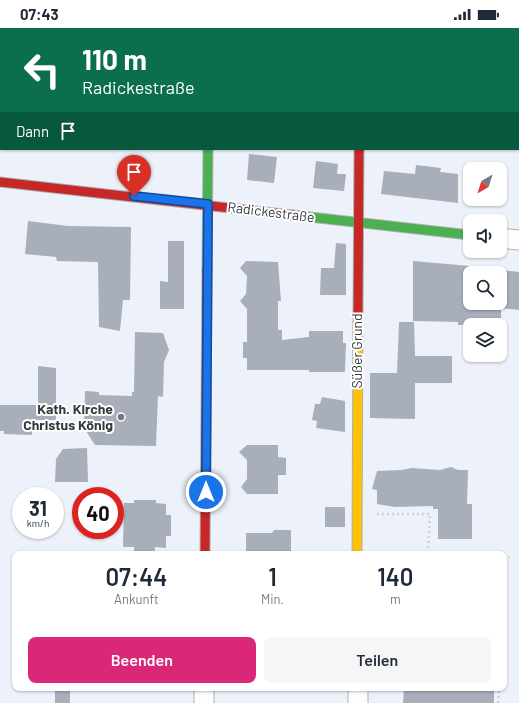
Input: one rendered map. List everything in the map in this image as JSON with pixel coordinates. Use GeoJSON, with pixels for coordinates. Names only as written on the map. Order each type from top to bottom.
{"type":"FeatureCollection","features":[{"type":"Feature","properties":{"kind":"street"},"geometry":{"type":"LineString","coordinates":[[205,551],[208,150]]}},
{"type":"Feature","properties":{"kind":"street","name":"Süßer Grund"},"geometry":{"type":"LineString","coordinates":[[357,551],[359,150]]}},
{"type":"Feature","properties":{"kind":"street","name":"Radickestraße"},"geometry":{"type":"LineString","coordinates":[[0,182],[208,204],[463,234]]}},
{"type":"Feature","properties":{"kind":"street"},"geometry":{"type":"LineString","coordinates":[[507,239],[519,240]]}},
{"type":"Feature","properties":{"kind":"street"},"geometry":{"type":"LineString","coordinates":[[204,691],[204,703]]}},
{"type":"Feature","properties":{"kind":"street"},"geometry":{"type":"LineString","coordinates":[[358,691],[358,703]]}},
{"type":"Feature","properties":{"kind":"path"},"geometry":{"type":"LineString","coordinates":[[358,514],[430,514],[428,551]]}},
{"type":"Feature","properties":{"kind":"path"},"geometry":{"type":"LineString","coordinates":[[498,703],[499,691]]}},
{"type":"Feature","properties":{"kind":"building"},"geometry":{"type":"Polygon","coordinates":[[[249,154],[277,157],[274,183],[247,180],[249,154]]]}},
{"type":"Feature","properties":{"kind":"building"},"geometry":{"type":"Polygon","coordinates":[[[316,161],[338,164],[337,174],[346,174],[344,191],[313,188],[316,161]]]}},
{"type":"Feature","properties":{"kind":"building"},"geometry":{"type":"Polygon","coordinates":[[[416,165],[441,168],[440,172],[458,174],[458,203],[381,194],[384,171],[415,174],[416,165]]]}},
{"type":"Feature","properties":{"kind":"building"},"geometry":{"type":"Polygon","coordinates":[[[28,221],[68,226],[131,227],[130,300],[123,300],[120,331],[99,327],[98,262],[57,261],[56,257],[25,254],[28,221]]]}},
{"type":"Feature","properties":{"kind":"building"},"geometry":{"type":"Polygon","coordinates":[[[168,241],[184,241],[184,309],[160,309],[160,281],[168,282],[168,241]]]}},
{"type":"Feature","properties":{"kind":"building"},"geometry":{"type":"Polygon","coordinates":[[[336,243],[346,244],[346,295],[320,295],[321,268],[334,268],[336,243]]]}},
{"type":"Feature","properties":{"kind":"building"},"geometry":{"type":"Polygon","coordinates":[[[246,261],[278,262],[281,301],[278,301],[278,330],[282,330],[282,340],[309,337],[309,331],[343,331],[343,343],[346,343],[345,372],[309,372],[309,370],[247,370],[247,358],[243,358],[243,342],[247,342],[247,309],[240,301],[246,294],[247,276],[240,268],[246,261]]]}},
{"type":"Feature","properties":{"kind":"building"},"geometry":{"type":"Polygon","coordinates":[[[413,261],[470,266],[463,266],[463,310],[501,310],[501,318],[463,318],[463,325],[458,325],[458,322],[413,321],[413,261]]]}},
{"type":"Feature","properties":{"kind":"building"},"geometry":{"type":"Polygon","coordinates":[[[507,271],[519,272],[519,310],[507,309],[507,271]]]}},
{"type":"Feature","properties":{"kind":"building"},"geometry":{"type":"Polygon","coordinates":[[[399,322],[414,322],[415,356],[452,356],[452,383],[415,383],[415,419],[370,418],[370,373],[397,373],[399,322]]]}},
{"type":"Feature","properties":{"kind":"building","name":"Kath. Kirche Christus König"},"geometry":{"type":"Polygon","coordinates":[[[135,332],[163,333],[169,350],[164,362],[163,397],[158,396],[156,446],[95,445],[84,428],[85,391],[99,392],[99,395],[132,396],[132,392],[134,392],[135,332]]]}},
{"type":"Feature","properties":{"kind":"building"},"geometry":{"type":"Polygon","coordinates":[[[38,366],[56,368],[56,420],[32,420],[32,435],[4,434],[4,431],[0,431],[0,405],[38,405],[38,366]]]}},
{"type":"Feature","properties":{"kind":"building"},"geometry":{"type":"Polygon","coordinates":[[[322,397],[345,401],[345,432],[316,428],[317,421],[312,420],[315,404],[320,404],[322,397]]]}},
{"type":"Feature","properties":{"kind":"building"},"geometry":{"type":"Polygon","coordinates":[[[247,445],[278,445],[278,457],[286,458],[286,475],[278,475],[278,494],[247,494],[241,487],[247,479],[247,460],[239,452],[247,445]]]}},
{"type":"Feature","properties":{"kind":"building"},"geometry":{"type":"Polygon","coordinates":[[[87,448],[88,482],[55,482],[56,459],[63,449],[87,448]]]}},
{"type":"Feature","properties":{"kind":"building"},"geometry":{"type":"Polygon","coordinates":[[[451,467],[458,470],[468,470],[467,504],[472,504],[472,539],[438,539],[438,509],[433,509],[433,506],[395,507],[377,504],[377,490],[372,489],[377,471],[412,468],[440,470],[451,467]]]}},
{"type":"Feature","properties":{"kind":"building"},"geometry":{"type":"Polygon","coordinates":[[[134,500],[156,500],[156,503],[166,504],[166,515],[171,515],[171,536],[166,536],[166,548],[155,547],[155,551],[134,551],[134,547],[123,547],[124,503],[134,503],[134,500]]]}},
{"type":"Feature","properties":{"kind":"building"},"geometry":{"type":"Polygon","coordinates":[[[325,507],[345,507],[345,527],[325,527],[325,507]]]}},
{"type":"Feature","properties":{"kind":"building"},"geometry":{"type":"Polygon","coordinates":[[[274,530],[291,530],[291,551],[246,551],[246,533],[272,533],[274,530]]]}},
{"type":"Feature","properties":{"kind":"building"},"geometry":{"type":"Polygon","coordinates":[[[55,691],[70,691],[70,703],[55,703],[55,691]]]}},
{"type":"Feature","properties":{"kind":"building"},"geometry":{"type":"Polygon","coordinates":[[[404,691],[494,691],[494,703],[403,703],[404,691]]]}},
{"type":"Feature","properties":{"kind":"traffic: fast"},"geometry":{"type":"LineString","coordinates":[[207,270],[208,150]]}},
{"type":"Feature","properties":{"kind":"traffic: fast"},"geometry":{"type":"LineString","coordinates":[[292,215],[463,234]]}},
{"type":"Feature","properties":{"kind":"traffic: slow"},"geometry":{"type":"LineString","coordinates":[[357,551],[358,312]]}},
{"type":"Feature","properties":{"kind":"traffic: jam"},"geometry":{"type":"LineString","coordinates":[[358,312],[359,150]]}},
{"type":"Feature","properties":{"kind":"traffic: jam"},"geometry":{"type":"LineString","coordinates":[[0,182],[292,215]]}},
{"type":"Feature","properties":{"kind":"traffic: jam"},"geometry":{"type":"LineString","coordinates":[[205,551],[207,270]]}},
{"type":"Feature","properties":{"kind":"place","name":"Kath. Kirche Christus König"},"geometry":{"type":"Point","coordinates":[121,417]}},
{"type":"Feature","properties":{"kind":"route"},"geometry":{"type":"LineString","coordinates":[[134,196],[208,204],[206,492]]}}]}
